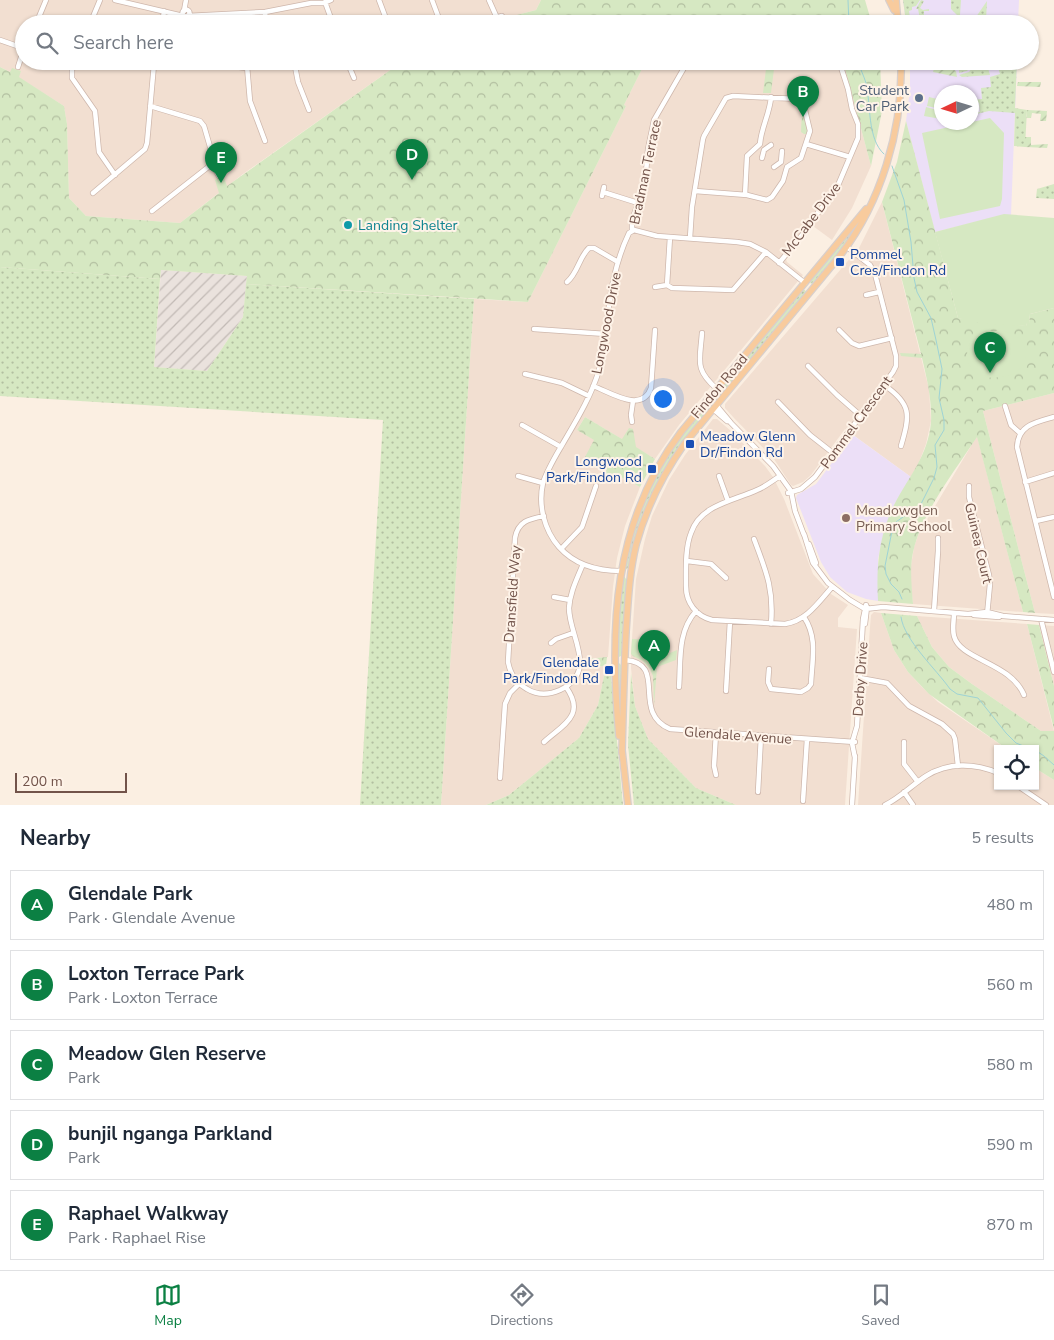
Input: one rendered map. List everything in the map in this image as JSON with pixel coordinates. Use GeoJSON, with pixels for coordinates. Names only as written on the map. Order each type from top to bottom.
{"type":"FeatureCollection","features":[{"type":"Feature","properties":{"kind":"main road"},"geometry":{"type":"LineString","coordinates":[[889,0],[896,14]]}},
{"type":"Feature","properties":{"kind":"main road"},"geometry":{"type":"LineString","coordinates":[[896,0],[896,14]]}},
{"type":"Feature","properties":{"kind":"main road","name":"Findon Road"},"geometry":{"type":"LineString","coordinates":[[622,753],[625,660],[631,574],[642,527],[660,483],[680,450],[857,233],[887,164],[896,128],[901,93],[901,70]]}},
{"type":"Feature","properties":{"kind":"main road","name":"Findon Road"},"geometry":{"type":"LineString","coordinates":[[628,805],[617,714],[615,660],[621,573],[634,520],[650,482],[671,446],[859,218],[874,196]]}},
{"type":"Feature","properties":{"kind":"main road"},"geometry":{"type":"LineString","coordinates":[[848,229],[855,228],[857,233]]}},
{"type":"Feature","properties":{"kind":"main road"},"geometry":{"type":"LineString","coordinates":[[804,284],[812,289]]}},
{"type":"Feature","properties":{"kind":"main road"},"geometry":{"type":"LineString","coordinates":[[707,401],[714,407]]}},
{"type":"Feature","properties":{"kind":"main road"},"geometry":{"type":"LineString","coordinates":[[621,573],[631,574]]}},
{"type":"Feature","properties":{"kind":"main road"},"geometry":{"type":"LineString","coordinates":[[615,660],[622,662],[625,660]]}},
{"type":"Feature","properties":{"kind":"street"},"geometry":{"type":"LineString","coordinates":[[40,15],[46,0]]}},
{"type":"Feature","properties":{"kind":"street"},"geometry":{"type":"LineString","coordinates":[[94,15],[100,0]]}},
{"type":"Feature","properties":{"kind":"street"},"geometry":{"type":"LineString","coordinates":[[115,0],[164,11],[207,15],[265,12],[327,1],[330,15]]}},
{"type":"Feature","properties":{"kind":"street"},"geometry":{"type":"LineString","coordinates":[[186,13],[187,0]]}},
{"type":"Feature","properties":{"kind":"street"},"geometry":{"type":"LineString","coordinates":[[379,0],[385,15]]}},
{"type":"Feature","properties":{"kind":"street"},"geometry":{"type":"LineString","coordinates":[[432,0],[438,15]]}},
{"type":"Feature","properties":{"kind":"street"},"geometry":{"type":"LineString","coordinates":[[490,0],[499,15]]}},
{"type":"Feature","properties":{"kind":"street"},"geometry":{"type":"LineString","coordinates":[[163,15],[164,11]]}},
{"type":"Feature","properties":{"kind":"street"},"geometry":{"type":"LineString","coordinates":[[0,40],[15,45]]}},
{"type":"Feature","properties":{"kind":"street"},"geometry":{"type":"LineString","coordinates":[[74,70],[73,76],[76,84],[96,113],[98,152],[115,175]]}},
{"type":"Feature","properties":{"kind":"street"},"geometry":{"type":"LineString","coordinates":[[93,194],[145,150],[155,70]]}},
{"type":"Feature","properties":{"kind":"street"},"geometry":{"type":"LineString","coordinates":[[248,70],[251,104],[265,141]]}},
{"type":"Feature","properties":{"kind":"street"},"geometry":{"type":"LineString","coordinates":[[296,70],[299,86],[308,110]]}},
{"type":"Feature","properties":{"kind":"street"},"geometry":{"type":"LineString","coordinates":[[351,70],[354,78]]}},
{"type":"Feature","properties":{"kind":"street","name":"Bradman Terrace"},"geometry":{"type":"LineString","coordinates":[[632,231],[632,220],[645,184],[648,149],[655,118],[683,70]]}},
{"type":"Feature","properties":{"kind":"street","name":"McCabe Drive"},"geometry":{"type":"LineString","coordinates":[[779,263],[832,195],[842,179],[857,142],[859,128],[842,70]]}},
{"type":"Feature","properties":{"kind":"street"},"geometry":{"type":"LineString","coordinates":[[690,238],[695,191],[704,136],[726,98],[730,96],[771,97],[800,99],[803,102],[810,127],[806,144],[801,158],[787,167],[784,181],[770,199],[763,200],[744,194],[695,191]]}},
{"type":"Feature","properties":{"kind":"street"},"geometry":{"type":"LineString","coordinates":[[744,194],[747,156],[758,146],[771,97]]}},
{"type":"Feature","properties":{"kind":"street"},"geometry":{"type":"LineString","coordinates":[[150,106],[200,121],[204,126],[213,157],[212,164],[219,176]]}},
{"type":"Feature","properties":{"kind":"street"},"geometry":{"type":"LineString","coordinates":[[806,144],[850,157]]}},
{"type":"Feature","properties":{"kind":"street"},"geometry":{"type":"LineString","coordinates":[[762,158],[764,150],[771,145]]}},
{"type":"Feature","properties":{"kind":"street"},"geometry":{"type":"LineString","coordinates":[[758,146],[764,150]]}},
{"type":"Feature","properties":{"kind":"street"},"geometry":{"type":"LineString","coordinates":[[774,167],[781,162],[782,151]]}},
{"type":"Feature","properties":{"kind":"street"},"geometry":{"type":"LineString","coordinates":[[781,162],[787,167]]}},
{"type":"Feature","properties":{"kind":"street"},"geometry":{"type":"LineString","coordinates":[[152,211],[212,164]]}},
{"type":"Feature","properties":{"kind":"street"},"geometry":{"type":"LineString","coordinates":[[603,192],[638,203]]}},
{"type":"Feature","properties":{"kind":"street"},"geometry":{"type":"LineString","coordinates":[[632,231],[652,236],[743,242],[766,252],[804,284]]}},
{"type":"Feature","properties":{"kind":"street","name":"Longwood Drive"},"geometry":{"type":"LineString","coordinates":[[621,573],[583,564],[561,549],[548,530],[542,502],[544,483],[548,470],[593,386],[602,358],[608,308],[618,262],[628,235],[632,231]]}},
{"type":"Feature","properties":{"kind":"street"},"geometry":{"type":"LineString","coordinates":[[667,285],[670,237]]}},
{"type":"Feature","properties":{"kind":"street","name":"Pommel Crescent"},"geometry":{"type":"LineString","coordinates":[[790,492],[806,486],[816,477],[896,366],[892,338],[872,268],[847,246]]}},
{"type":"Feature","properties":{"kind":"street"},"geometry":{"type":"LineString","coordinates":[[567,282],[573,275],[586,249],[594,248],[618,262]]}},
{"type":"Feature","properties":{"kind":"street"},"geometry":{"type":"LineString","coordinates":[[655,287],[667,285],[672,288],[733,290],[766,252]]}},
{"type":"Feature","properties":{"kind":"street"},"geometry":{"type":"LineString","coordinates":[[866,295],[879,292]]}},
{"type":"Feature","properties":{"kind":"street"},"geometry":{"type":"LineString","coordinates":[[534,329],[606,334]]}},
{"type":"Feature","properties":{"kind":"street"},"geometry":{"type":"LineString","coordinates":[[593,386],[633,401],[644,399],[649,394],[651,388],[655,330]]}},
{"type":"Feature","properties":{"kind":"street"},"geometry":{"type":"LineString","coordinates":[[838,330],[858,346],[892,338]]}},
{"type":"Feature","properties":{"kind":"street"},"geometry":{"type":"LineString","coordinates":[[702,333],[700,369],[705,378],[717,388]]}},
{"type":"Feature","properties":{"kind":"street"},"geometry":{"type":"LineString","coordinates":[[808,366],[861,416]]}},
{"type":"Feature","properties":{"kind":"street"},"geometry":{"type":"LineString","coordinates":[[525,374],[562,384],[589,396]]}},
{"type":"Feature","properties":{"kind":"street"},"geometry":{"type":"LineString","coordinates":[[884,385],[899,396],[906,408],[906,426],[901,446]]}},
{"type":"Feature","properties":{"kind":"street"},"geometry":{"type":"LineString","coordinates":[[632,422],[633,401]]}},
{"type":"Feature","properties":{"kind":"street"},"geometry":{"type":"LineString","coordinates":[[778,402],[810,435],[833,453]]}},
{"type":"Feature","properties":{"kind":"street"},"geometry":{"type":"LineString","coordinates":[[1005,406],[1011,425],[1020,433]]}},
{"type":"Feature","properties":{"kind":"street"},"geometry":{"type":"LineString","coordinates":[[714,407],[780,476],[783,485],[790,492],[790,503],[804,534],[812,560],[832,587],[844,596],[866,607],[978,616],[988,613],[994,617],[1054,620],[1054,616]]}},
{"type":"Feature","properties":{"kind":"street"},"geometry":{"type":"LineString","coordinates":[[1054,417],[1029,425],[1020,433],[1017,447],[1054,597]]}},
{"type":"Feature","properties":{"kind":"street"},"geometry":{"type":"LineString","coordinates":[[522,425],[561,447]]}},
{"type":"Feature","properties":{"kind":"street"},"geometry":{"type":"LineString","coordinates":[[1025,482],[1054,473]]}},
{"type":"Feature","properties":{"kind":"street"},"geometry":{"type":"LineString","coordinates":[[518,476],[544,483]]}},
{"type":"Feature","properties":{"kind":"street"},"geometry":{"type":"LineString","coordinates":[[719,476],[728,501]]}},
{"type":"Feature","properties":{"kind":"street"},"geometry":{"type":"LineString","coordinates":[[780,476],[760,489],[708,510],[696,522],[689,539],[687,561],[686,594],[690,604],[696,611],[708,619],[771,624],[791,623],[804,617],[832,587]]}},
{"type":"Feature","properties":{"kind":"street"},"geometry":{"type":"LineString","coordinates":[[561,549],[582,526],[596,486]]}},
{"type":"Feature","properties":{"kind":"street","name":"Guinea Court"},"geometry":{"type":"LineString","coordinates":[[969,486],[969,497],[988,569],[990,584],[988,613]]}},
{"type":"Feature","properties":{"kind":"street","name":"Dransfield Way"},"geometry":{"type":"LineString","coordinates":[[519,684],[510,671],[508,657],[516,533],[523,522],[544,516]]}},
{"type":"Feature","properties":{"kind":"street"},"geometry":{"type":"LineString","coordinates":[[1036,521],[1054,517]]}},
{"type":"Feature","properties":{"kind":"street"},"geometry":{"type":"LineString","coordinates":[[934,611],[938,538]]}},
{"type":"Feature","properties":{"kind":"street"},"geometry":{"type":"LineString","coordinates":[[754,539],[768,576],[771,590],[771,624]]}},
{"type":"Feature","properties":{"kind":"street"},"geometry":{"type":"LineString","coordinates":[[687,561],[711,564],[726,578]]}},
{"type":"Feature","properties":{"kind":"street"},"geometry":{"type":"LineString","coordinates":[[500,778],[505,704],[510,693],[519,684],[528,690],[542,694],[557,692],[566,687],[575,677],[580,662],[579,648],[573,633],[570,616],[570,600],[583,564]]}},
{"type":"Feature","properties":{"kind":"street"},"geometry":{"type":"LineString","coordinates":[[554,597],[570,600]]}},
{"type":"Feature","properties":{"kind":"street","name":"Derby Drive"},"geometry":{"type":"LineString","coordinates":[[852,805],[855,758],[853,742],[857,726],[866,607]]}},
{"type":"Feature","properties":{"kind":"street"},"geometry":{"type":"LineString","coordinates":[[679,687],[683,633],[688,621],[696,611]]}},
{"type":"Feature","properties":{"kind":"street"},"geometry":{"type":"LineString","coordinates":[[954,613],[953,634],[958,645],[963,650],[1006,672],[1017,682],[1024,694]]}},
{"type":"Feature","properties":{"kind":"street"},"geometry":{"type":"LineString","coordinates":[[769,669],[768,682],[771,689],[800,692],[811,684],[813,639],[811,628],[804,617]]}},
{"type":"Feature","properties":{"kind":"street"},"geometry":{"type":"LineString","coordinates":[[1041,619],[1054,672]]}},
{"type":"Feature","properties":{"kind":"street"},"geometry":{"type":"LineString","coordinates":[[726,691],[730,621]]}},
{"type":"Feature","properties":{"kind":"street"},"geometry":{"type":"LineString","coordinates":[[551,644],[556,639],[573,633]]}},
{"type":"Feature","properties":{"kind":"street","name":"Glendale Avenue"},"geometry":{"type":"LineString","coordinates":[[625,660],[639,663],[646,671],[649,706],[654,716],[662,725],[674,730],[853,742]]}},
{"type":"Feature","properties":{"kind":"street"},"geometry":{"type":"LineString","coordinates":[[860,680],[873,680],[890,684],[909,706],[939,722],[951,732],[955,739],[958,766]]}},
{"type":"Feature","properties":{"kind":"street"},"geometry":{"type":"LineString","coordinates":[[544,742],[574,712],[574,700],[566,687]]}},
{"type":"Feature","properties":{"kind":"street"},"geometry":{"type":"LineString","coordinates":[[716,733],[714,766],[716,774]]}},
{"type":"Feature","properties":{"kind":"street"},"geometry":{"type":"LineString","coordinates":[[758,792],[761,736]]}},
{"type":"Feature","properties":{"kind":"street"},"geometry":{"type":"LineString","coordinates":[[803,802],[807,739]]}},
{"type":"Feature","properties":{"kind":"street"},"geometry":{"type":"LineString","coordinates":[[904,742],[904,764],[918,782]]}},
{"type":"Feature","properties":{"kind":"street"},"geometry":{"type":"LineString","coordinates":[[885,805],[918,782],[938,771],[958,766],[979,767],[994,772]]}},
{"type":"Feature","properties":{"kind":"street"},"geometry":{"type":"LineString","coordinates":[[1024,790],[1043,804]]}},
{"type":"Feature","properties":{"kind":"street"},"geometry":{"type":"LineString","coordinates":[[904,792],[913,805]]}},
{"type":"Feature","properties":{"kind":"shaded area"},"geometry":{"type":"Polygon","coordinates":[[[0,0],[541,0],[536,10],[516,15],[15,15],[15,70],[390,70],[243,174],[180,223],[86,216],[69,198],[67,124],[64,106],[18,77],[21,71],[10,72],[0,67],[0,0]]]}},
{"type":"Feature","properties":{"kind":"shaded area"},"geometry":{"type":"Polygon","coordinates":[[[903,0],[1019,0],[1018,15],[905,15],[903,0]]]}},
{"type":"Feature","properties":{"kind":"shaded area"},"geometry":{"type":"Polygon","coordinates":[[[642,70],[845,70],[871,166],[852,208],[832,240],[813,226],[786,259],[803,275],[679,425],[655,459],[585,417],[577,430],[595,440],[607,469],[600,481],[601,484],[617,475],[640,487],[625,526],[617,558],[608,657],[585,659],[585,667],[606,666],[598,705],[579,738],[509,795],[486,805],[441,805],[474,299],[528,302],[626,106],[624,105],[642,70]]]}},
{"type":"Feature","properties":{"kind":"shaded area"},"geometry":{"type":"Polygon","coordinates":[[[910,70],[1017,70],[1011,215],[1004,215],[935,232],[906,121],[910,90],[910,70]]]}},
{"type":"Feature","properties":{"kind":"shaded area"},"geometry":{"type":"Polygon","coordinates":[[[882,202],[929,389],[931,421],[926,444],[911,477],[845,429],[811,475],[803,482],[793,486],[774,459],[725,408],[725,404],[859,248],[882,202]]]}},
{"type":"Feature","properties":{"kind":"shaded area"},"geometry":{"type":"Polygon","coordinates":[[[161,270],[247,276],[243,317],[207,371],[154,367],[161,270]]]}},
{"type":"Feature","properties":{"kind":"shaded area"},"geometry":{"type":"Polygon","coordinates":[[[1054,393],[1054,614],[1035,613],[983,411],[1054,393]]]}},
{"type":"Feature","properties":{"kind":"shaded area"},"geometry":{"type":"Polygon","coordinates":[[[713,419],[717,419],[731,431],[765,466],[773,477],[784,499],[813,574],[831,594],[848,605],[838,618],[838,627],[857,629],[845,805],[736,805],[696,788],[648,739],[635,706],[631,654],[636,579],[645,539],[652,516],[669,480],[685,455],[713,419]]]}},
{"type":"Feature","properties":{"kind":"shaded area","name":"Meadowglen Primary School"},"geometry":{"type":"Polygon","coordinates":[[[853,435],[911,477],[894,505],[884,531],[878,559],[878,601],[847,592],[830,577],[821,562],[796,498],[797,495],[816,484],[853,435]]]}},
{"type":"Feature","properties":{"kind":"shaded area"},"geometry":{"type":"Polygon","coordinates":[[[977,436],[1023,612],[913,604],[911,566],[914,547],[919,533],[977,436]]]}},
{"type":"Feature","properties":{"kind":"shaded area"},"geometry":{"type":"Polygon","coordinates":[[[874,612],[881,613],[894,650],[908,672],[922,687],[938,702],[1001,745],[994,745],[994,790],[1039,790],[1039,771],[1054,780],[1054,805],[858,805],[871,615],[874,612]]]}},
{"type":"Feature","properties":{"kind":"shaded area"},"geometry":{"type":"Polygon","coordinates":[[[917,616],[1027,624],[1054,731],[1041,731],[949,667],[932,647],[917,616]]]}},
{"type":"Feature","properties":{"kind":"shaded area"},"geometry":{"type":"Polygon","coordinates":[[[1039,625],[1054,626],[1054,686],[1053,682],[1039,625]]]}},
{"type":"Feature","properties":{"kind":"green space"},"geometry":{"type":"Polygon","coordinates":[[[541,0],[865,0],[869,15],[516,15],[536,10],[541,0]]]}},
{"type":"Feature","properties":{"kind":"green space"},"geometry":{"type":"Polygon","coordinates":[[[903,0],[920,0],[909,11],[910,15],[905,15],[903,0]]]}},
{"type":"Feature","properties":{"kind":"green space"},"geometry":{"type":"Polygon","coordinates":[[[921,0],[924,1],[920,8],[923,10],[929,9],[929,11],[924,11],[924,15],[919,15],[918,9],[916,9],[921,0]]]}},
{"type":"Feature","properties":{"kind":"green space"},"geometry":{"type":"Polygon","coordinates":[[[951,0],[961,0],[960,15],[957,15],[951,9],[951,0]]]}},
{"type":"Feature","properties":{"kind":"green space"},"geometry":{"type":"Polygon","coordinates":[[[987,1],[986,15],[977,15],[987,1]]]}},
{"type":"Feature","properties":{"kind":"green space"},"geometry":{"type":"Polygon","coordinates":[[[0,67],[10,72],[12,68],[21,71],[19,77],[64,106],[67,124],[69,198],[86,216],[180,223],[219,193],[215,180],[223,175],[227,186],[390,70],[642,70],[624,105],[626,106],[528,302],[246,284],[247,276],[161,270],[160,279],[0,267],[0,67]]]}},
{"type":"Feature","properties":{"kind":"green space"},"geometry":{"type":"Polygon","coordinates":[[[766,70],[774,70],[771,93],[763,93],[766,70]]]}},
{"type":"Feature","properties":{"kind":"green space"},"geometry":{"type":"Polygon","coordinates":[[[845,70],[880,70],[882,111],[871,166],[845,70]]]}},
{"type":"Feature","properties":{"kind":"green space"},"geometry":{"type":"Polygon","coordinates":[[[934,70],[954,70],[957,77],[933,72],[934,70]]]}},
{"type":"Feature","properties":{"kind":"green space"},"geometry":{"type":"Polygon","coordinates":[[[959,70],[968,70],[967,71],[959,73],[959,70]]]}},
{"type":"Feature","properties":{"kind":"green space"},"geometry":{"type":"Polygon","coordinates":[[[970,70],[989,70],[990,75],[962,77],[959,75],[970,70]]]}},
{"type":"Feature","properties":{"kind":"green space"},"geometry":{"type":"Polygon","coordinates":[[[999,70],[1017,70],[1015,108],[1027,110],[1025,147],[1014,146],[1015,113],[989,111],[979,113],[979,99],[982,99],[981,88],[991,87],[990,77],[1000,74],[999,70]]]}},
{"type":"Feature","properties":{"kind":"green space"},"geometry":{"type":"Polygon","coordinates":[[[1018,82],[1041,82],[1040,87],[1017,86],[1018,82]]]}},
{"type":"Feature","properties":{"kind":"green space"},"geometry":{"type":"Polygon","coordinates":[[[929,97],[934,98],[934,108],[927,106],[929,97]]]}},
{"type":"Feature","properties":{"kind":"green space"},"geometry":{"type":"Polygon","coordinates":[[[802,107],[808,127],[807,134],[801,132],[802,107]]]}},
{"type":"Feature","properties":{"kind":"green space"},"geometry":{"type":"Polygon","coordinates":[[[926,107],[934,109],[934,118],[924,116],[926,107]]]}},
{"type":"Feature","properties":{"kind":"green space"},"geometry":{"type":"Polygon","coordinates":[[[1027,110],[1047,111],[1046,121],[1040,121],[1041,114],[1032,113],[1031,118],[1027,118],[1027,110]]]}},
{"type":"Feature","properties":{"kind":"green space"},"geometry":{"type":"Polygon","coordinates":[[[990,118],[1004,133],[1002,199],[1000,206],[940,219],[922,133],[936,130],[979,130],[979,120],[990,118]]]}},
{"type":"Feature","properties":{"kind":"green space"},"geometry":{"type":"Polygon","coordinates":[[[906,121],[958,318],[1026,326],[1027,322],[1029,323],[1030,314],[1054,308],[1054,393],[983,411],[1035,613],[1023,612],[977,437],[938,495],[916,542],[912,558],[911,575],[913,604],[878,601],[878,564],[885,528],[894,505],[922,456],[931,422],[930,398],[922,358],[901,356],[900,353],[921,354],[882,202],[897,162],[906,121]]]}},
{"type":"Feature","properties":{"kind":"green space"},"geometry":{"type":"Polygon","coordinates":[[[1025,137],[1031,137],[1031,145],[1048,144],[1047,148],[1025,147],[1025,137]]]}},
{"type":"Feature","properties":{"kind":"green space"},"geometry":{"type":"Polygon","coordinates":[[[1054,184],[1054,199],[1036,198],[1037,189],[1054,184]]]}},
{"type":"Feature","properties":{"kind":"green space"},"geometry":{"type":"Polygon","coordinates":[[[1004,214],[1054,218],[1054,308],[1030,314],[1029,323],[1026,326],[978,323],[958,318],[935,232],[1004,214]]]}},
{"type":"Feature","properties":{"kind":"green space"},"geometry":{"type":"Polygon","coordinates":[[[851,230],[854,230],[831,265],[811,284],[811,278],[851,230]]]}},
{"type":"Feature","properties":{"kind":"green space"},"geometry":{"type":"Polygon","coordinates":[[[0,267],[160,279],[154,367],[207,371],[243,317],[246,284],[474,299],[441,805],[360,805],[383,420],[0,396],[0,267]]]}},
{"type":"Feature","properties":{"kind":"green space"},"geometry":{"type":"Polygon","coordinates":[[[803,290],[806,292],[718,400],[713,401],[714,396],[803,290]]]}},
{"type":"Feature","properties":{"kind":"green space"},"geometry":{"type":"Polygon","coordinates":[[[1002,331],[1013,334],[1022,341],[1026,351],[1023,366],[1009,375],[992,378],[979,375],[970,366],[968,361],[967,354],[970,343],[982,333],[1002,331]]]}},
{"type":"Feature","properties":{"kind":"green space"},"geometry":{"type":"Polygon","coordinates":[[[706,407],[709,408],[708,412],[660,482],[631,561],[627,569],[624,570],[625,559],[651,481],[689,424],[706,407]]]}},
{"type":"Feature","properties":{"kind":"green space"},"geometry":{"type":"Polygon","coordinates":[[[585,417],[622,439],[629,428],[633,429],[636,447],[655,459],[640,487],[617,475],[609,478],[602,484],[600,481],[607,469],[585,457],[594,440],[577,430],[585,417]]]}},
{"type":"Feature","properties":{"kind":"green space"},"geometry":{"type":"Polygon","coordinates":[[[624,576],[628,582],[623,655],[619,657],[617,655],[618,619],[624,576]]]}},
{"type":"Feature","properties":{"kind":"green space"},"geometry":{"type":"Polygon","coordinates":[[[881,613],[917,616],[932,647],[949,667],[1041,731],[1054,731],[1054,780],[1039,771],[1039,745],[1001,745],[929,694],[908,672],[894,650],[881,613]]]}},
{"type":"Feature","properties":{"kind":"green space"},"geometry":{"type":"Polygon","coordinates":[[[1027,624],[1039,625],[1054,686],[1054,729],[1027,624]]]}},
{"type":"Feature","properties":{"kind":"green space"},"geometry":{"type":"Polygon","coordinates":[[[632,639],[659,640],[658,658],[677,650],[676,660],[657,667],[654,706],[653,676],[643,661],[631,654],[632,639]]]}},
{"type":"Feature","properties":{"kind":"green space"},"geometry":{"type":"Polygon","coordinates":[[[607,657],[606,666],[585,667],[585,659],[607,657]]]}},
{"type":"Feature","properties":{"kind":"green space"},"geometry":{"type":"Polygon","coordinates":[[[619,663],[623,667],[621,731],[617,664],[619,663]]]}},
{"type":"Feature","properties":{"kind":"green space"},"geometry":{"type":"Polygon","coordinates":[[[606,666],[610,666],[623,805],[486,805],[509,795],[579,738],[598,705],[606,666]]]}},
{"type":"Feature","properties":{"kind":"green space"},"geometry":{"type":"Polygon","coordinates":[[[631,673],[635,706],[648,739],[696,788],[736,805],[634,805],[628,745],[631,673]]]}},
{"type":"Feature","properties":{"kind":"waterway"},"geometry":{"type":"LineString","coordinates":[[848,0],[849,15]]}},
{"type":"Feature","properties":{"kind":"waterway"},"geometry":{"type":"LineString","coordinates":[[861,70],[868,91],[872,130],[875,140],[884,154]]}},
{"type":"Feature","properties":{"kind":"waterway"},"geometry":{"type":"LineString","coordinates":[[892,166],[904,200],[917,292],[931,318],[942,369],[939,398],[944,420],[944,430],[935,445],[937,467],[934,478],[921,504],[896,522],[892,531],[885,566],[886,574],[902,599]]}},
{"type":"Feature","properties":{"kind":"waterway"},"geometry":{"type":"LineString","coordinates":[[901,617],[903,626],[914,645],[950,689],[957,694],[978,698],[1006,733],[1016,743],[1021,745]]}},
{"type":"Feature","properties":{"kind":"waterway"},"geometry":{"type":"LineString","coordinates":[[1039,753],[1054,765]]}},
{"type":"Feature","properties":{"kind":"place","name":"Student Car Park"},"geometry":{"type":"Point","coordinates":[919,98]}},
{"type":"Feature","properties":{"kind":"place","name":"Loxton Terrace Park"},"geometry":{"type":"Point","coordinates":[803,117]}},
{"type":"Feature","properties":{"kind":"place","name":"bunjil nganga Parkland"},"geometry":{"type":"Point","coordinates":[412,180]}},
{"type":"Feature","properties":{"kind":"place","name":"Raphael Walkway"},"geometry":{"type":"Point","coordinates":[221,183]}},
{"type":"Feature","properties":{"kind":"place","name":"Landing Shelter"},"geometry":{"type":"Point","coordinates":[348,225]}},
{"type":"Feature","properties":{"kind":"place","name":"Pommel Cres/Findon Rd"},"geometry":{"type":"Point","coordinates":[840,262]}},
{"type":"Feature","properties":{"kind":"place","name":"Meadow Glen Reserve"},"geometry":{"type":"Point","coordinates":[990,373]}},
{"type":"Feature","properties":{"kind":"place","name":"Meadow Glenn Dr/Findon Rd"},"geometry":{"type":"Point","coordinates":[690,444]}},
{"type":"Feature","properties":{"kind":"place","name":"Longwood Park/Findon Rd"},"geometry":{"type":"Point","coordinates":[652,469]}},
{"type":"Feature","properties":{"kind":"place","name":"Meadowglen Primary School"},"geometry":{"type":"Point","coordinates":[846,518]}},
{"type":"Feature","properties":{"kind":"place","name":"Glendale Park/Findon Rd"},"geometry":{"type":"Point","coordinates":[609,670]}},
{"type":"Feature","properties":{"kind":"place","name":"Glendale Park"},"geometry":{"type":"Point","coordinates":[654,671]}}]}
